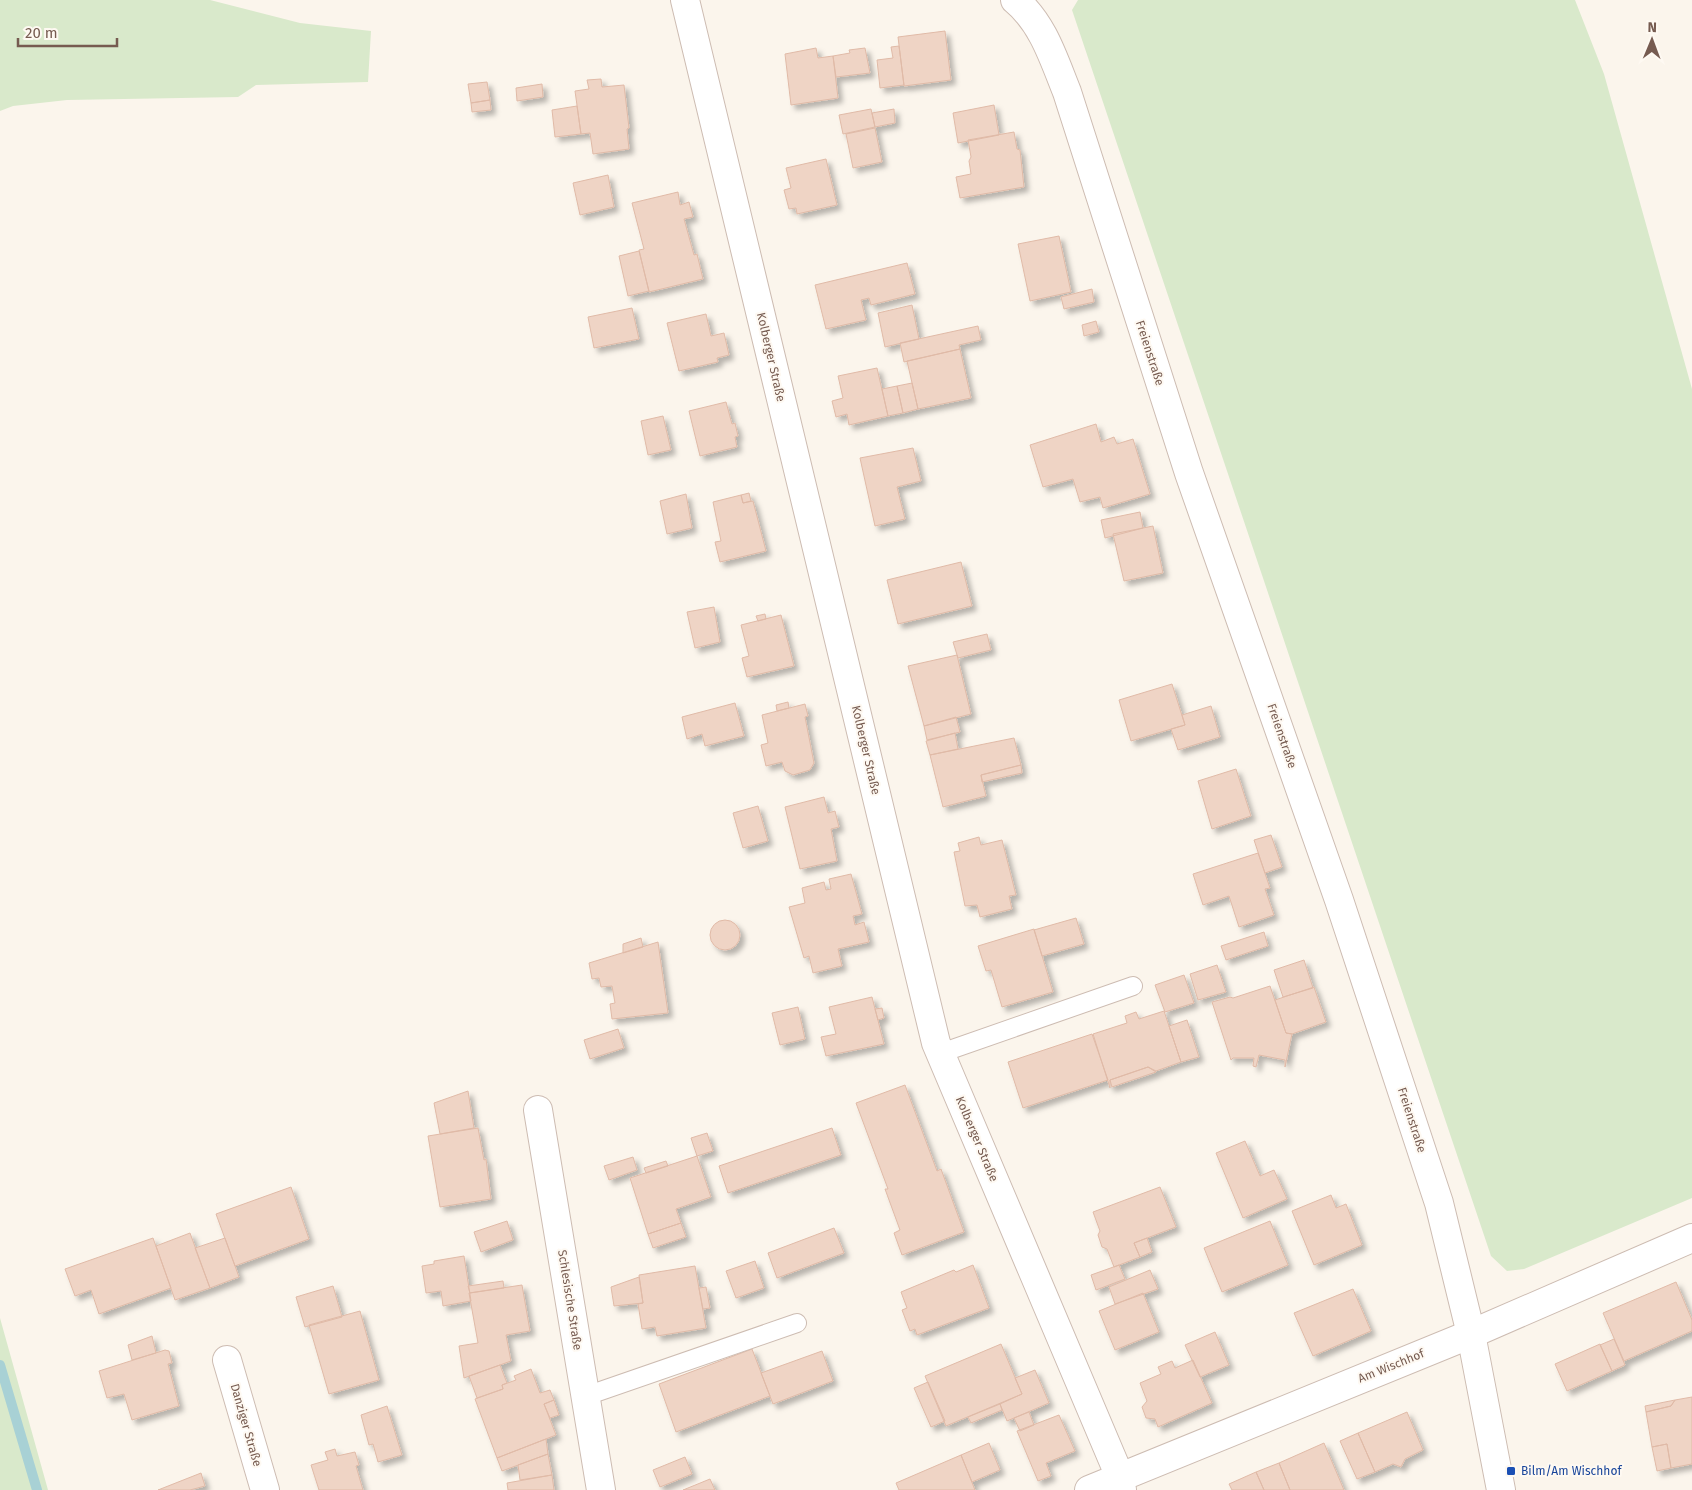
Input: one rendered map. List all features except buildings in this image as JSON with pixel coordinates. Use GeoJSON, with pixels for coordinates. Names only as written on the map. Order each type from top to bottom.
{"type":"FeatureCollection","features":[{"type":"Feature","properties":{"kind":"street","name":"Kolberger Straße"},"geometry":{"type":"LineString","coordinates":[[685,0],[936,1043],[1121,1483]]}},
{"type":"Feature","properties":{"kind":"street","name":"Freienstraße"},"geometry":{"type":"LineString","coordinates":[[1015,0],[1037,26],[1067,92],[1189,473],[1339,900],[1439,1203],[1470,1334],[1501,1490]]}},
{"type":"Feature","properties":{"kind":"street","name":"Schlesische Straße"},"geometry":{"type":"LineString","coordinates":[[538,1110],[601,1490]]}},
{"type":"Feature","properties":{"kind":"street","name":"Am Wischhof"},"geometry":{"type":"LineString","coordinates":[[1089,1490],[1121,1483],[1692,1238]]}},
{"type":"Feature","properties":{"kind":"street","name":"Danziger Straße"},"geometry":{"type":"LineString","coordinates":[[227,1360],[265,1490]]}},
{"type":"Feature","properties":{"kind":"lane"},"geometry":{"type":"LineString","coordinates":[[940,1053],[1133,986]]}},
{"type":"Feature","properties":{"kind":"lane"},"geometry":{"type":"LineString","coordinates":[[586,1396],[797,1323]]}},
{"type":"Feature","properties":{"kind":"green space"},"geometry":{"type":"Polygon","coordinates":[[[0,0],[210,0],[300,23],[371,31],[368,82],[256,85],[238,97],[67,100],[13,106],[0,111],[0,0]]]}},
{"type":"Feature","properties":{"kind":"green space"},"geometry":{"type":"Polygon","coordinates":[[[1078,0],[1575,0],[1604,74],[1692,389],[1692,1198],[1524,1269],[1507,1271],[1491,1256],[1072,10],[1078,0]]]}},
{"type":"Feature","properties":{"kind":"green space"},"geometry":{"type":"Polygon","coordinates":[[[0,1318],[48,1490],[0,1490],[0,1318]]]}},
{"type":"Feature","properties":{"kind":"waterway"},"geometry":{"type":"LineString","coordinates":[[0,1365],[37,1490]]}},
{"type":"Feature","properties":{"kind":"place","name":"Bilm/Am Wischhof"},"geometry":{"type":"Point","coordinates":[1511,1471]}}]}
